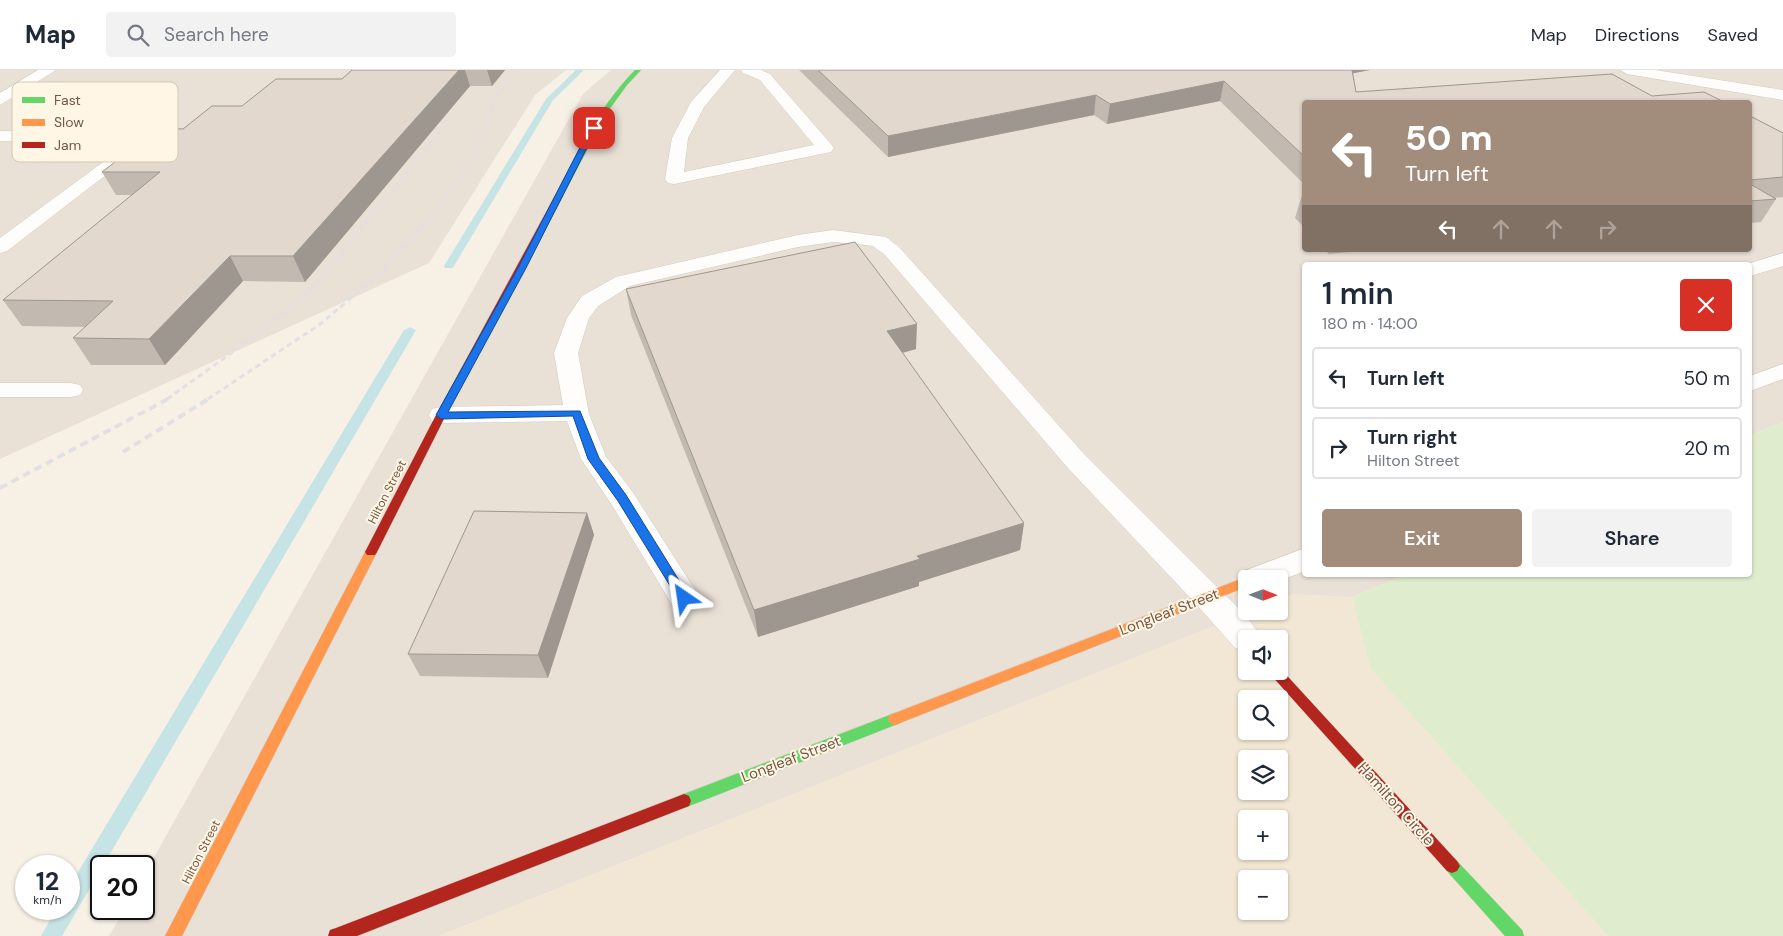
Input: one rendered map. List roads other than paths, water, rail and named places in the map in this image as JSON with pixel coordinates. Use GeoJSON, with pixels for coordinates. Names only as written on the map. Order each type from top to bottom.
{"type":"FeatureCollection","features":[{"type":"Feature","properties":{"kind":"street"},"geometry":{"type":"LineString","coordinates":[[29,82],[49,70]]}},
{"type":"Feature","properties":{"kind":"street","name":"Hilton Street"},"geometry":{"type":"LineString","coordinates":[[173,936],[441,415],[522,268],[603,111],[620,87],[638,70]]}},
{"type":"Feature","properties":{"kind":"street"},"geometry":{"type":"LineString","coordinates":[[728,70],[697,105],[680,138],[674,179],[825,148],[765,77],[748,70]]}},
{"type":"Feature","properties":{"kind":"street"},"geometry":{"type":"LineString","coordinates":[[1627,70],[1783,94]]}},
{"type":"Feature","properties":{"kind":"street"},"geometry":{"type":"LineString","coordinates":[[0,100],[12,93]]}},
{"type":"Feature","properties":{"kind":"street"},"geometry":{"type":"LineString","coordinates":[[0,247],[114,162]]}},
{"type":"Feature","properties":{"kind":"street"},"geometry":{"type":"LineString","coordinates":[[684,598],[622,498],[594,459],[577,413],[566,353],[578,318],[590,301],[623,281],[798,241],[833,236],[879,241],[892,251],[1076,461],[1238,630]]}},
{"type":"Feature","properties":{"kind":"street"},"geometry":{"type":"LineString","coordinates":[[1752,269],[1783,259]]}},
{"type":"Feature","properties":{"kind":"street"},"geometry":{"type":"LineString","coordinates":[[1752,383],[1783,371]]}},
{"type":"Feature","properties":{"kind":"street"},"geometry":{"type":"LineString","coordinates":[[0,390],[71,390]]}},
{"type":"Feature","properties":{"kind":"street"},"geometry":{"type":"LineString","coordinates":[[441,415],[577,413]]}},
{"type":"Feature","properties":{"kind":"street"},"geometry":{"type":"LineString","coordinates":[[1278,570],[1302,560]]}},
{"type":"Feature","properties":{"kind":"street","name":"Longleaf Street"},"geometry":{"type":"LineString","coordinates":[[336,936],[1238,585]]}},
{"type":"Feature","properties":{"kind":"street","name":"Hamilton Circle"},"geometry":{"type":"LineString","coordinates":[[1284,680],[1516,936]]}},
{"type":"Feature","properties":{"kind":"waterway"},"geometry":{"type":"LineString","coordinates":[[449,266],[550,99],[580,70]]}},
{"type":"Feature","properties":{"kind":"waterway"},"geometry":{"type":"LineString","coordinates":[[80,886],[410,330]]}},
{"type":"Feature","properties":{"kind":"waterway"},"geometry":{"type":"LineString","coordinates":[[51,936],[60,920]]}},
{"type":"Feature","properties":{"kind":"railway"},"geometry":{"type":"LineString","coordinates":[[434,215],[471,160],[497,96],[516,70]]}},
{"type":"Feature","properties":{"kind":"railway"},"geometry":{"type":"LineString","coordinates":[[373,215],[447,124]]}},
{"type":"Feature","properties":{"kind":"railway"},"geometry":{"type":"LineString","coordinates":[[167,399],[265,329],[313,288],[374,213]]}},
{"type":"Feature","properties":{"kind":"railway"},"geometry":{"type":"LineString","coordinates":[[208,399],[319,325],[383,271],[435,213]]}},
{"type":"Feature","properties":{"kind":"railway"},"geometry":{"type":"LineString","coordinates":[[0,488],[170,398]]}},
{"type":"Feature","properties":{"kind":"railway"},"geometry":{"type":"LineString","coordinates":[[123,452],[210,398]]}}]}
